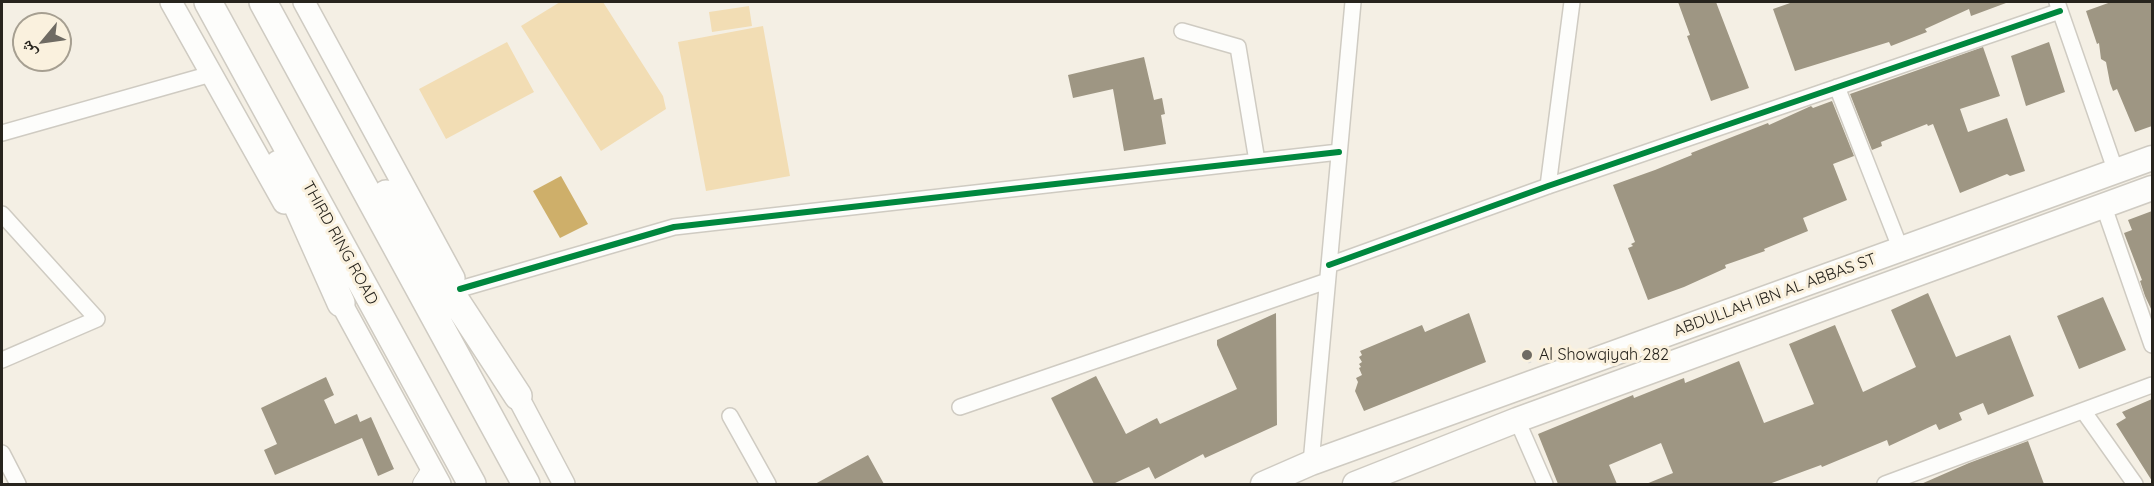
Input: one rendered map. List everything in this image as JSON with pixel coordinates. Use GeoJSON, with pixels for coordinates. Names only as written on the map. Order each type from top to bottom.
{"type":"FeatureCollection","features":[{"type":"Feature","properties":{"kind":"highway"},"geometry":{"type":"LineString","coordinates":[[208,2],[341,303]]}},
{"type":"Feature","properties":{"kind":"highway","name":"THIRD RING ROAD"},"geometry":{"type":"LineString","coordinates":[[208,2],[472,484]]}},
{"type":"Feature","properties":{"kind":"highway"},"geometry":{"type":"LineString","coordinates":[[263,2],[526,484]]}},
{"type":"Feature","properties":{"kind":"highway"},"geometry":{"type":"LineString","coordinates":[[277,27],[518,396]]}},
{"type":"Feature","properties":{"kind":"main road"},"geometry":{"type":"LineString","coordinates":[[171,2],[341,303],[432,480]]}},
{"type":"Feature","properties":{"kind":"main road"},"geometry":{"type":"LineString","coordinates":[[304,2],[564,484]]}},
{"type":"Feature","properties":{"kind":"main road","name":"ABDULLAH IBN AL ABBAS ST"},"geometry":{"type":"LineString","coordinates":[[1263,484],[1311,463],[2152,158]]}},
{"type":"Feature","properties":{"kind":"main road","name":"ABDULLAH IBN AL ABBAS ST"},"geometry":{"type":"LineString","coordinates":[[1356,484],[1517,420],[2152,188]]}},
{"type":"Feature","properties":{"kind":"street"},"geometry":{"type":"LineString","coordinates":[[1311,463],[1353,2]]}},
{"type":"Feature","properties":{"kind":"street"},"geometry":{"type":"LineString","coordinates":[[1548,186],[1572,2]]}},
{"type":"Feature","properties":{"kind":"street"},"geometry":{"type":"LineString","coordinates":[[960,406],[1328,273],[1548,186],[1837,87],[2059,6],[2116,172]]}},
{"type":"Feature","properties":{"kind":"street"},"geometry":{"type":"LineString","coordinates":[[1182,31],[1238,47],[1257,161]]}},
{"type":"Feature","properties":{"kind":"street"},"geometry":{"type":"LineString","coordinates":[[2,133],[212,74]]}},
{"type":"Feature","properties":{"kind":"street"},"geometry":{"type":"LineString","coordinates":[[1837,87],[1901,250]]}},
{"type":"Feature","properties":{"kind":"street"},"geometry":{"type":"LineString","coordinates":[[460,289],[674,226],[1339,152]]}},
{"type":"Feature","properties":{"kind":"street"},"geometry":{"type":"LineString","coordinates":[[2104,207],[2152,345]]}},
{"type":"Feature","properties":{"kind":"street"},"geometry":{"type":"LineString","coordinates":[[2,214],[97,319],[2,360]]}},
{"type":"Feature","properties":{"kind":"street"},"geometry":{"type":"LineString","coordinates":[[1885,484],[2152,385]]}},
{"type":"Feature","properties":{"kind":"street"},"geometry":{"type":"LineString","coordinates":[[2084,412],[2135,484]]}},
{"type":"Feature","properties":{"kind":"street"},"geometry":{"type":"LineString","coordinates":[[730,416],[768,484]]}},
{"type":"Feature","properties":{"kind":"street"},"geometry":{"type":"LineString","coordinates":[[1517,420],[1545,484]]}},
{"type":"Feature","properties":{"kind":"street"},"geometry":{"type":"LineString","coordinates":[[2,453],[18,484]]}},
{"type":"Feature","properties":{"kind":"shaded area"},"geometry":{"type":"Polygon","coordinates":[[[560,2],[603,2],[663,96],[666,109],[601,151],[521,26],[560,2]]]}},
{"type":"Feature","properties":{"kind":"shaded area"},"geometry":{"type":"Polygon","coordinates":[[[749,6],[752,26],[712,32],[709,12],[749,6]]]}},
{"type":"Feature","properties":{"kind":"shaded area"},"geometry":{"type":"Polygon","coordinates":[[[763,26],[790,176],[706,191],[678,42],[763,26]]]}},
{"type":"Feature","properties":{"kind":"shaded area"},"geometry":{"type":"Polygon","coordinates":[[[507,42],[534,92],[446,139],[419,89],[507,42]]]}},
{"type":"Feature","properties":{"kind":"shaded area"},"geometry":{"type":"Polygon","coordinates":[[[561,176],[588,224],[560,238],[533,191],[561,176]]]}},
{"type":"Feature","properties":{"kind":"building"},"geometry":{"type":"Polygon","coordinates":[[[1678,2],[1716,2],[1749,88],[1711,101],[1687,36],[1690,35],[1678,2]]]}},
{"type":"Feature","properties":{"kind":"building"},"geometry":{"type":"Polygon","coordinates":[[[1793,2],[2006,3],[1971,16],[1969,9],[1925,29],[1927,32],[1891,46],[1889,42],[1795,71],[1773,9],[1793,2]]]}},
{"type":"Feature","properties":{"kind":"building"},"geometry":{"type":"Polygon","coordinates":[[[2111,2],[2152,2],[2152,126],[2135,132],[2117,89],[2113,91],[2106,62],[2101,59],[2099,43],[2097,44],[2086,11],[2111,2]]]}},
{"type":"Feature","properties":{"kind":"building"},"geometry":{"type":"Polygon","coordinates":[[[2049,42],[2065,92],[2026,106],[2011,56],[2049,42]]]}},
{"type":"Feature","properties":{"kind":"building"},"geometry":{"type":"Polygon","coordinates":[[[1983,47],[2000,96],[1960,109],[1968,132],[2007,118],[2025,171],[2010,176],[2007,174],[1960,193],[1933,124],[1928,126],[1927,124],[1881,142],[1882,146],[1872,150],[1850,94],[1983,47]]]}},
{"type":"Feature","properties":{"kind":"building"},"geometry":{"type":"Polygon","coordinates":[[[1144,57],[1154,100],[1162,98],[1165,114],[1161,115],[1166,144],[1124,151],[1113,89],[1073,98],[1068,75],[1144,57]]]}},
{"type":"Feature","properties":{"kind":"building"},"geometry":{"type":"Polygon","coordinates":[[[1832,101],[1854,156],[1833,164],[1847,200],[1803,218],[1808,231],[1764,249],[1765,251],[1725,265],[1726,268],[1684,287],[1648,300],[1628,248],[1635,242],[1613,185],[1768,123],[1769,125],[1811,106],[1813,108],[1832,101]]]}},
{"type":"Feature","properties":{"kind":"building"},"geometry":{"type":"Polygon","coordinates":[[[2152,211],[2152,311],[2124,233],[2132,230],[2128,220],[2152,211]]]}},
{"type":"Feature","properties":{"kind":"building"},"geometry":{"type":"Polygon","coordinates":[[[1928,293],[1956,357],[2010,335],[2034,396],[1988,415],[1983,403],[1959,413],[1962,420],[1939,430],[1936,424],[1889,446],[1887,440],[1822,467],[1821,465],[1769,484],[1646,484],[1673,473],[1661,443],[1609,465],[1617,484],[1558,484],[1538,434],[1633,395],[1634,398],[1684,378],[1685,383],[1739,361],[1764,423],[1814,404],[1789,344],[1835,325],[1863,392],[1916,367],[1891,310],[1928,293]]]}},
{"type":"Feature","properties":{"kind":"building"},"geometry":{"type":"Polygon","coordinates":[[[2103,297],[2126,350],[2079,369],[2057,316],[2103,297]]]}},
{"type":"Feature","properties":{"kind":"building"},"geometry":{"type":"Polygon","coordinates":[[[1276,313],[1277,425],[1205,458],[1203,454],[1155,479],[1149,467],[1113,484],[1094,484],[1051,398],[1096,376],[1126,434],[1157,418],[1160,424],[1237,389],[1217,345],[1217,340],[1276,313]]]}},
{"type":"Feature","properties":{"kind":"building"},"geometry":{"type":"Polygon","coordinates":[[[1469,313],[1486,362],[1364,411],[1355,391],[1358,382],[1356,378],[1362,375],[1359,368],[1362,362],[1359,357],[1362,355],[1360,351],[1422,325],[1425,332],[1469,313]]]}},
{"type":"Feature","properties":{"kind":"building"},"geometry":{"type":"Polygon","coordinates":[[[326,377],[334,395],[324,400],[335,424],[357,414],[360,422],[371,417],[394,469],[378,476],[362,438],[275,475],[264,450],[277,444],[261,408],[326,377]]]}},
{"type":"Feature","properties":{"kind":"building"},"geometry":{"type":"Polygon","coordinates":[[[2152,399],[2152,481],[2116,424],[2126,418],[2122,412],[2152,399]]]}},
{"type":"Feature","properties":{"kind":"building"},"geometry":{"type":"Polygon","coordinates":[[[2028,441],[2044,484],[1921,484],[1969,463],[2028,441]]]}},
{"type":"Feature","properties":{"kind":"building"},"geometry":{"type":"Polygon","coordinates":[[[868,455],[884,484],[815,484],[868,455]]]}},
{"type":"Feature","properties":{"kind":"cycle path"},"geometry":{"type":"LineString","coordinates":[[1329,265],[1548,186],[2060,11]]}},
{"type":"Feature","properties":{"kind":"cycle path"},"geometry":{"type":"LineString","coordinates":[[460,289],[674,227],[1339,152]]}},
{"type":"Feature","properties":{"kind":"place","name":"Al Showqiyah 282"},"geometry":{"type":"Point","coordinates":[1527,355]}}]}
